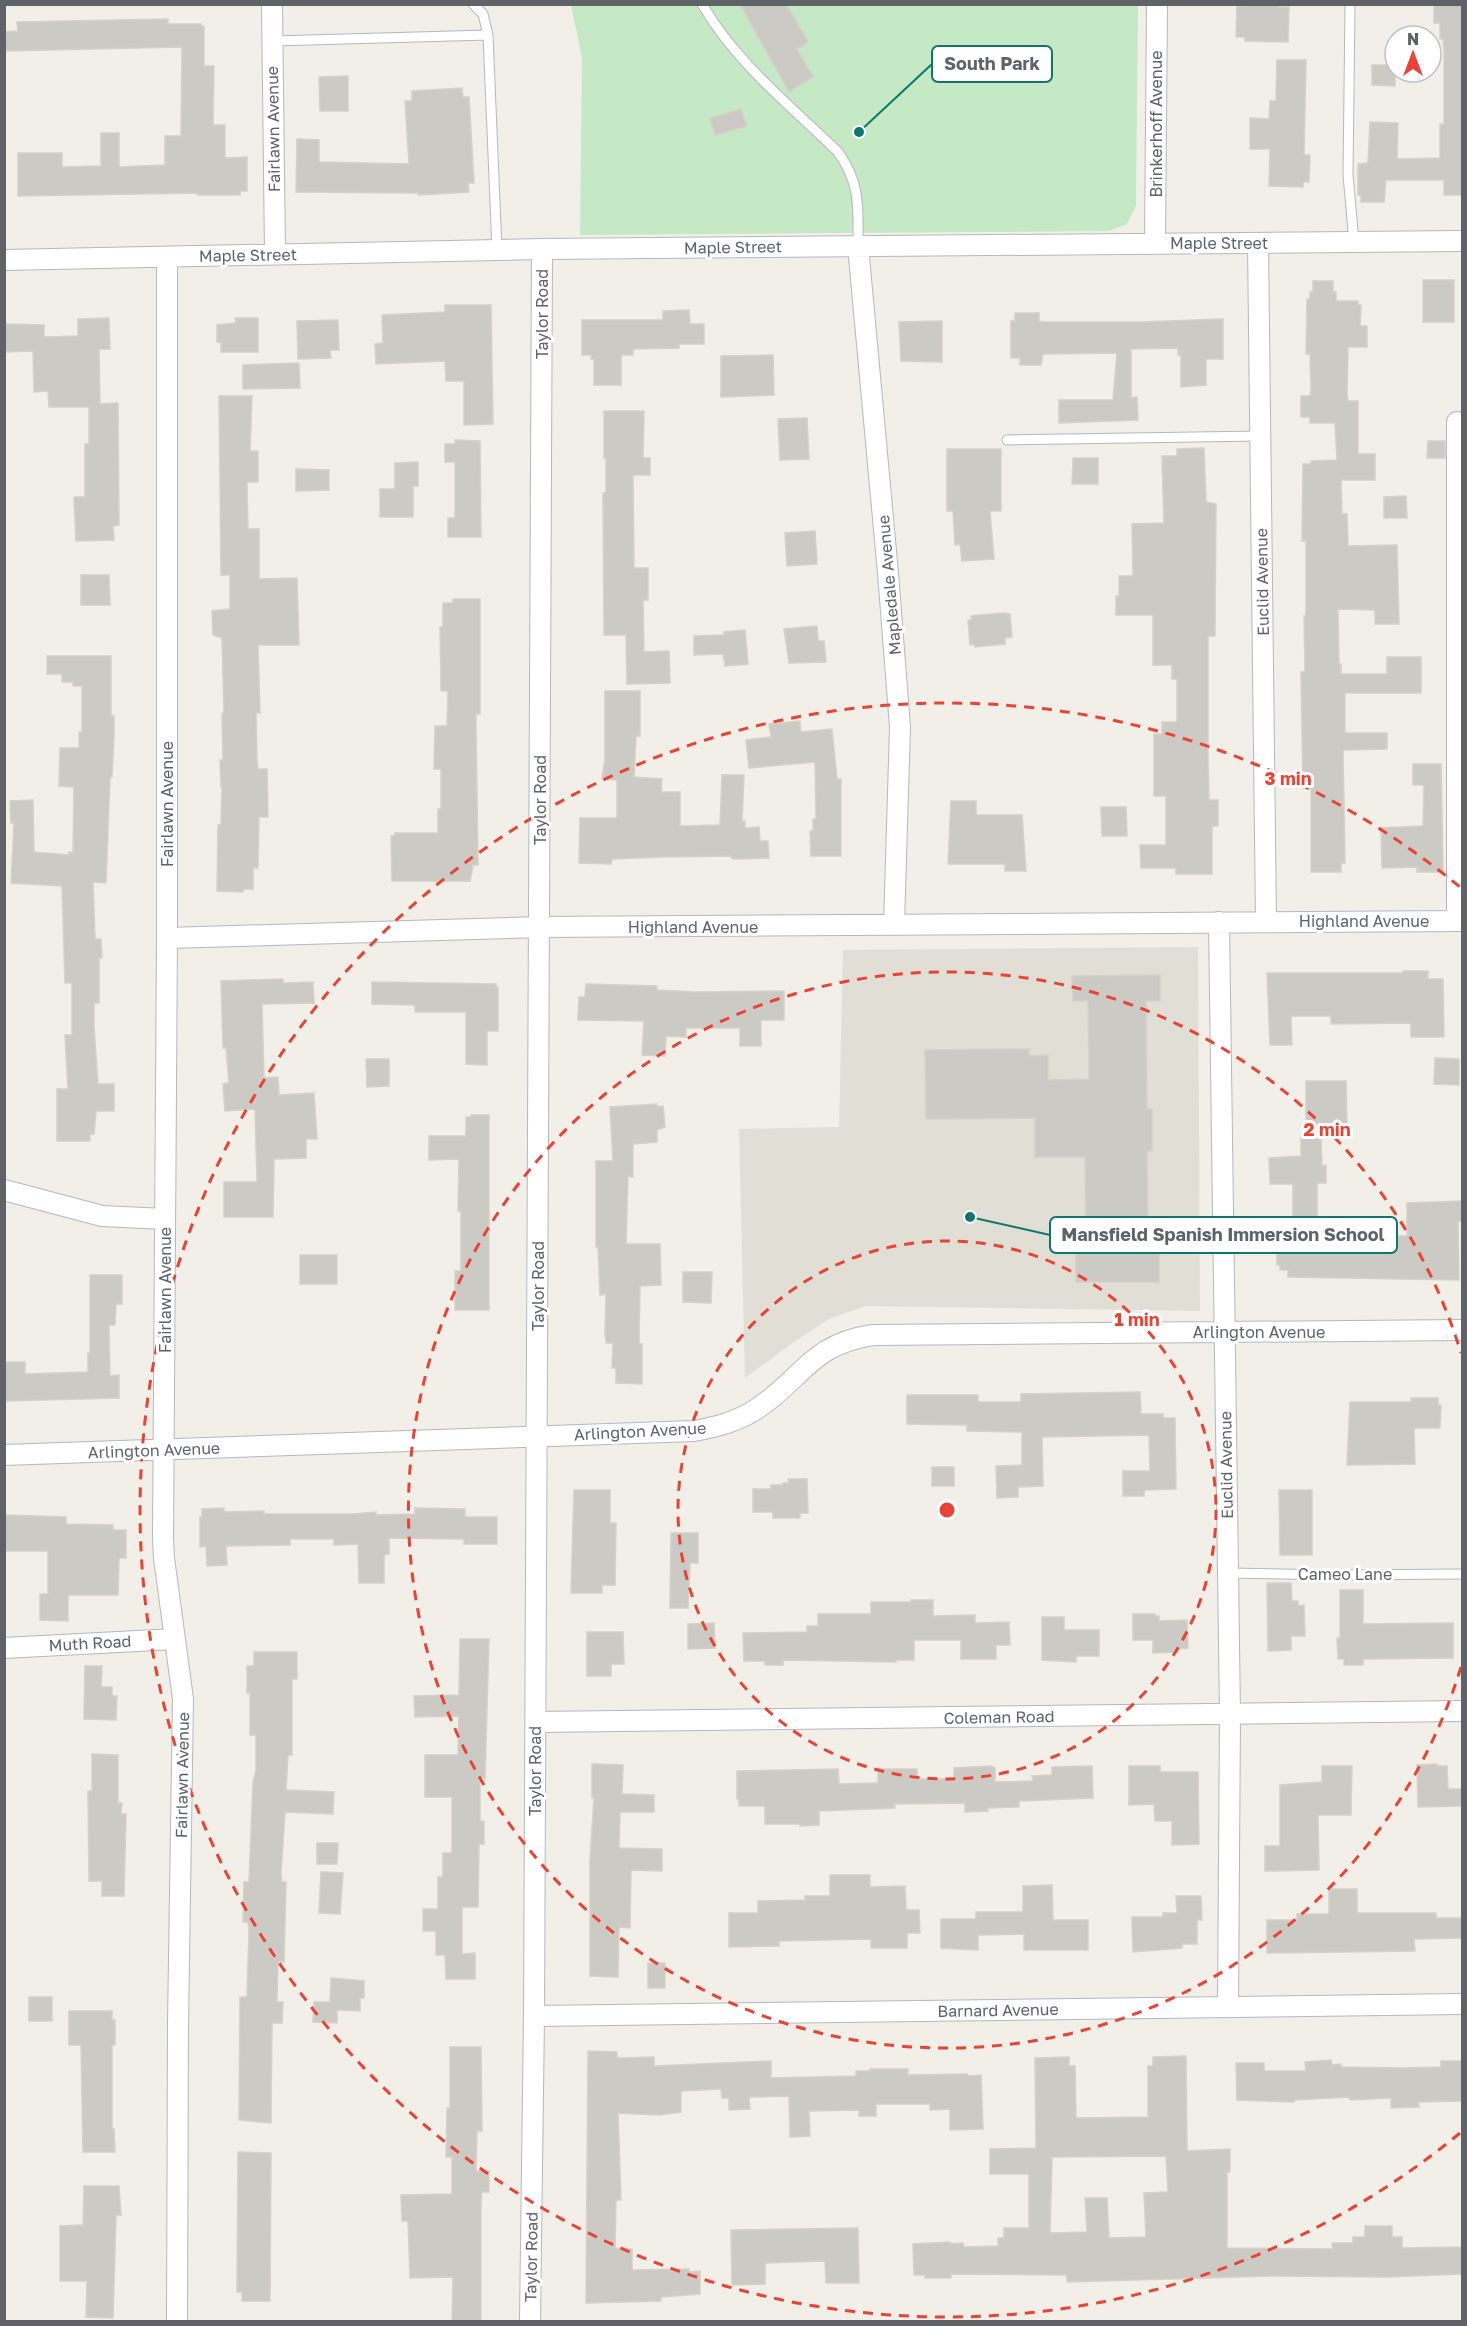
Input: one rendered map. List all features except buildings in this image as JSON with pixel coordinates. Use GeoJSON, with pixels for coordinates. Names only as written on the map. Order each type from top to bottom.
{"type":"FeatureCollection","features":[{"type":"Feature","properties":{"kind":"street","name":"Fairlawn Avenue"},"geometry":{"type":"LineString","coordinates":[[272,4],[275,254]]}},
{"type":"Feature","properties":{"kind":"street","name":"Brinkerhoff Avenue"},"geometry":{"type":"LineString","coordinates":[[1155,243],[1157,4]]}},
{"type":"Feature","properties":{"kind":"street","name":"Maple Street"},"geometry":{"type":"LineString","coordinates":[[4,260],[542,249],[1462,241]]}},
{"type":"Feature","properties":{"kind":"street","name":"Euclid Avenue"},"geometry":{"type":"LineString","coordinates":[[1258,243],[1266,922]]}},
{"type":"Feature","properties":{"kind":"street","name":"Mapledale Avenue"},"geometry":{"type":"LineString","coordinates":[[858,246],[900,727],[894,925]]}},
{"type":"Feature","properties":{"kind":"street","name":"Taylor Road"},"geometry":{"type":"LineString","coordinates":[[530,2322],[536,1722],[542,249]]}},
{"type":"Feature","properties":{"kind":"street","name":"Fairlawn Avenue"},"geometry":{"type":"LineString","coordinates":[[167,257],[164,1558],[183,1698],[178,2025],[177,2322]]}},
{"type":"Feature","properties":{"kind":"street"},"geometry":{"type":"LineString","coordinates":[[1457,422],[1460,921]]}},
{"type":"Feature","properties":{"kind":"street","name":"Highland Avenue"},"geometry":{"type":"LineString","coordinates":[[167,938],[540,927],[1460,921]]}},
{"type":"Feature","properties":{"kind":"street","name":"Euclid Avenue"},"geometry":{"type":"LineString","coordinates":[[1219,922],[1230,1714],[1228,2007]]}},
{"type":"Feature","properties":{"kind":"street"},"geometry":{"type":"LineString","coordinates":[[4,1190],[102,1216],[165,1219]]}},
{"type":"Feature","properties":{"kind":"street","name":"Arlington Avenue"},"geometry":{"type":"LineString","coordinates":[[4,1455],[694,1431],[724,1425],[755,1410],[818,1354],[852,1338],[895,1334],[1462,1330]]}},
{"type":"Feature","properties":{"kind":"street","name":"Muth Road"},"geometry":{"type":"LineString","coordinates":[[4,1648],[175,1639]]}},
{"type":"Feature","properties":{"kind":"street","name":"Coleman Road"},"geometry":{"type":"LineString","coordinates":[[536,1722],[1462,1711]]}},
{"type":"Feature","properties":{"kind":"street","name":"Barnard Avenue"},"geometry":{"type":"LineString","coordinates":[[534,2016],[1462,2004]]}},
{"type":"Feature","properties":{"kind":"lane"},"geometry":{"type":"LineString","coordinates":[[473,4],[483,14],[488,35],[497,250]]}},
{"type":"Feature","properties":{"kind":"lane"},"geometry":{"type":"LineString","coordinates":[[702,4],[740,56],[769,87],[838,152],[846,163],[858,196],[858,246]]}},
{"type":"Feature","properties":{"kind":"lane"},"geometry":{"type":"LineString","coordinates":[[1350,4],[1348,175],[1354,242]]}},
{"type":"Feature","properties":{"kind":"lane"},"geometry":{"type":"LineString","coordinates":[[273,41],[488,35]]}},
{"type":"Feature","properties":{"kind":"lane"},"geometry":{"type":"LineString","coordinates":[[1007,440],[1260,435]]}},
{"type":"Feature","properties":{"kind":"lane","name":"Cameo Lane"},"geometry":{"type":"LineString","coordinates":[[1228,1573],[1462,1574]]}},
{"type":"Feature","properties":{"kind":"shaded area"},"geometry":{"type":"Polygon","coordinates":[[[1198,947],[1200,1311],[866,1306],[829,1319],[745,1378],[739,1129],[839,1127],[843,950],[1198,947]]]}},
{"type":"Feature","properties":{"kind":"green space"},"geometry":{"type":"Polygon","coordinates":[[[571,5],[1138,5],[1136,206],[1127,224],[1109,231],[580,235],[582,58],[571,5]]]}},
{"type":"Feature","properties":{"kind":"place","name":"South Park"},"geometry":{"type":"Point","coordinates":[859,132]}},
{"type":"Feature","properties":{"kind":"place","name":"Mansfield Spanish Immersion School"},"geometry":{"type":"Point","coordinates":[970,1217]}}]}
